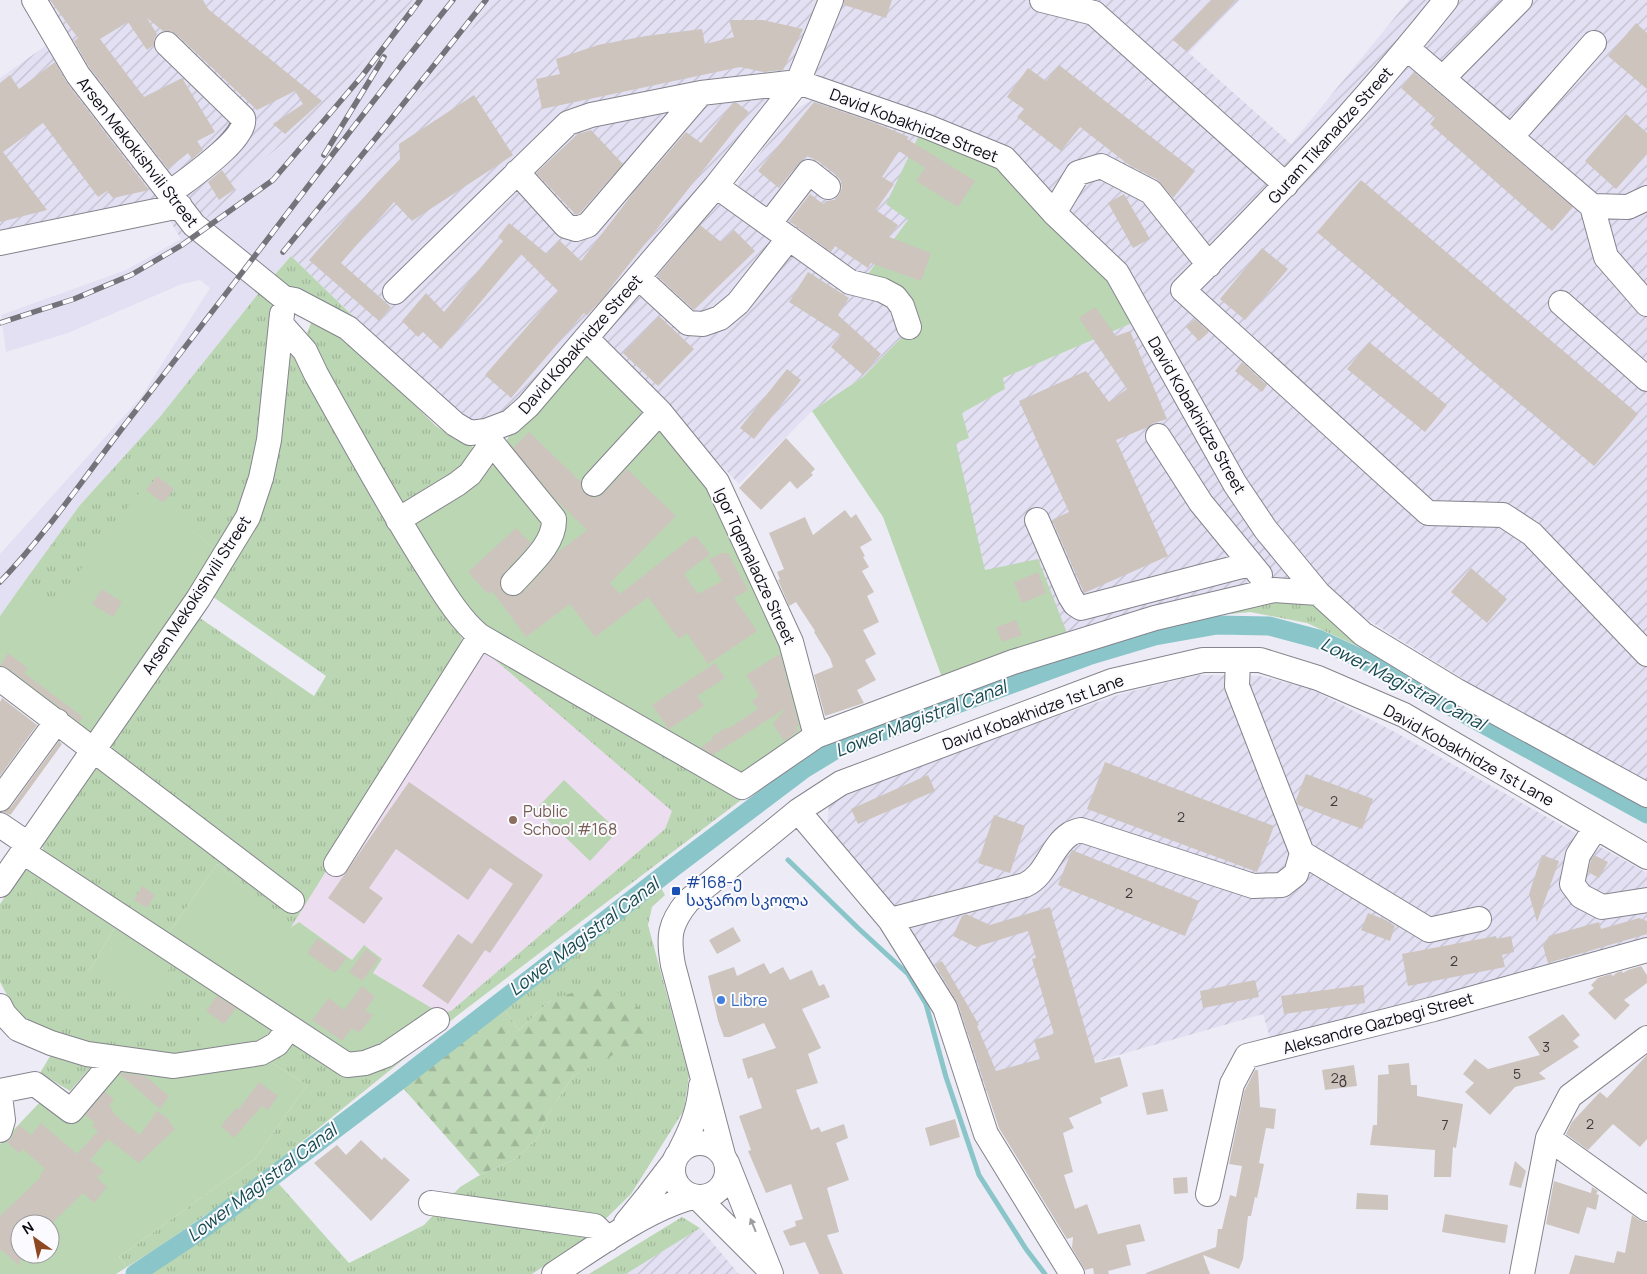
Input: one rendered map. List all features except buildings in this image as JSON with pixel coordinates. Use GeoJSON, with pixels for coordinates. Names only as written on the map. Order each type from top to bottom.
{"type":"FeatureCollection","features":[{"type":"Feature","properties":{"kind":"street","name":"Arsen Mekokishvili Street"},"geometry":{"type":"LineString","coordinates":[[0,885],[198,599],[248,517],[261,478],[269,440],[284,298],[194,225],[78,76],[34,0]]}},
{"type":"Feature","properties":{"kind":"street"},"geometry":{"type":"LineString","coordinates":[[395,292],[568,123],[590,115],[701,93],[798,82],[831,0]]}},
{"type":"Feature","properties":{"kind":"street","name":"Guram Tikanadze Street"},"geometry":{"type":"LineString","coordinates":[[1446,0],[1408,49],[1286,185],[1184,290],[1428,513],[1503,515],[1532,534],[1647,654]]}},
{"type":"Feature","properties":{"kind":"street"},"geometry":{"type":"LineString","coordinates":[[1443,78],[1520,0]]}},
{"type":"Feature","properties":{"kind":"street"},"geometry":{"type":"LineString","coordinates":[[1056,2],[1099,6],[1286,185]]}},
{"type":"Feature","properties":{"kind":"street"},"geometry":{"type":"LineString","coordinates":[[1511,137],[1594,43]]}},
{"type":"Feature","properties":{"kind":"street"},"geometry":{"type":"LineString","coordinates":[[0,243],[175,199],[229,145],[242,129],[243,118],[167,44]]}},
{"type":"Feature","properties":{"kind":"street"},"geometry":{"type":"LineString","coordinates":[[1408,49],[1592,206],[1606,257],[1647,304]]}},
{"type":"Feature","properties":{"kind":"street","name":"David Kobakhidze Street"},"geometry":{"type":"LineString","coordinates":[[489,437],[528,406],[716,186],[798,82],[928,127],[1004,158],[1054,213],[1117,273],[1235,484],[1266,530],[1318,593],[1363,634],[1457,691],[1647,795]]}},
{"type":"Feature","properties":{"kind":"street"},"geometry":{"type":"LineString","coordinates":[[516,172],[566,226],[576,229],[588,224],[701,93]]}},
{"type":"Feature","properties":{"kind":"street"},"geometry":{"type":"LineString","coordinates":[[1054,213],[1078,173],[1101,166],[1150,192],[1209,265]]}},
{"type":"Feature","properties":{"kind":"street"},"geometry":{"type":"LineString","coordinates":[[769,224],[809,172],[828,187]]}},
{"type":"Feature","properties":{"kind":"street"},"geometry":{"type":"LineString","coordinates":[[716,186],[850,282],[882,290],[895,297],[902,306],[909,327]]}},
{"type":"Feature","properties":{"kind":"street"},"geometry":{"type":"LineString","coordinates":[[1592,206],[1628,207],[1647,198]]}},
{"type":"Feature","properties":{"kind":"street"},"geometry":{"type":"LineString","coordinates":[[638,277],[688,322],[703,324],[720,318],[738,303],[789,238]]}},
{"type":"Feature","properties":{"kind":"street"},"geometry":{"type":"LineString","coordinates":[[284,298],[294,300],[348,328],[455,424],[470,433],[489,437],[554,518],[554,529],[546,545],[513,584]]}},
{"type":"Feature","properties":{"kind":"street"},"geometry":{"type":"LineString","coordinates":[[1561,303],[1647,379]]}},
{"type":"Feature","properties":{"kind":"street"},"geometry":{"type":"LineString","coordinates":[[281,324],[305,351],[398,520],[436,581],[471,629],[480,636],[742,787],[816,736],[1032,656],[1154,618],[1274,590],[1318,593]]}},
{"type":"Feature","properties":{"kind":"street","name":"Igor Tqemaladze Street"},"geometry":{"type":"LineString","coordinates":[[586,338],[660,412],[717,482],[791,642],[816,736]]}},
{"type":"Feature","properties":{"kind":"street"},"geometry":{"type":"LineString","coordinates":[[594,484],[660,412]]}},
{"type":"Feature","properties":{"kind":"street"},"geometry":{"type":"LineString","coordinates":[[1158,436],[1201,503],[1250,564],[1274,590]]}},
{"type":"Feature","properties":{"kind":"street"},"geometry":{"type":"LineString","coordinates":[[398,520],[470,474],[489,437]]}},
{"type":"Feature","properties":{"kind":"street"},"geometry":{"type":"LineString","coordinates":[[1036,520],[1070,596],[1075,604],[1081,608],[1250,564]]}},
{"type":"Feature","properties":{"kind":"street"},"geometry":{"type":"LineString","coordinates":[[336,864],[480,636]]}},
{"type":"Feature","properties":{"kind":"street","name":"David Kobakhidze 1st Lane"},"geometry":{"type":"LineString","coordinates":[[771,1273],[725,1159],[673,965],[670,933],[673,922],[688,901],[798,811],[841,783],[1112,681],[1203,660],[1260,660],[1318,678],[1404,715],[1647,857]]}},
{"type":"Feature","properties":{"kind":"street"},"geometry":{"type":"LineString","coordinates":[[890,920],[1025,885],[1033,881],[1040,874],[1061,842],[1070,834],[1081,830],[1253,886],[1282,885],[1296,874],[1302,853],[1238,686],[1238,660]]}},
{"type":"Feature","properties":{"kind":"street"},"geometry":{"type":"LineString","coordinates":[[0,679],[292,901]]}},
{"type":"Feature","properties":{"kind":"street"},"geometry":{"type":"LineString","coordinates":[[0,799],[56,721]]}},
{"type":"Feature","properties":{"kind":"street"},"geometry":{"type":"LineString","coordinates":[[798,811],[890,920],[946,1008],[986,1134],[1072,1274]]}},
{"type":"Feature","properties":{"kind":"street"},"geometry":{"type":"LineString","coordinates":[[0,825],[25,848],[347,1066],[365,1063],[386,1055],[437,1020]]}},
{"type":"Feature","properties":{"kind":"street"},"geometry":{"type":"LineString","coordinates":[[1596,827],[1578,855],[1572,884],[1582,896],[1602,907],[1647,900]]}},
{"type":"Feature","properties":{"kind":"street"},"geometry":{"type":"LineString","coordinates":[[1302,853],[1429,930],[1479,919]]}},
{"type":"Feature","properties":{"kind":"street","name":"Aleksandre Qazbegi Street"},"geometry":{"type":"LineString","coordinates":[[1208,1194],[1232,1084],[1247,1056],[1434,1009],[1647,950]]}},
{"type":"Feature","properties":{"kind":"street"},"geometry":{"type":"LineString","coordinates":[[0,1006],[4,1014],[18,1029],[51,1043],[87,1054],[174,1066],[261,1053],[278,1044],[289,1028]]}},
{"type":"Feature","properties":{"kind":"street"},"geometry":{"type":"LineString","coordinates":[[1522,1274],[1548,1138],[1570,1096],[1647,1038]]}},
{"type":"Feature","properties":{"kind":"street"},"geometry":{"type":"LineString","coordinates":[[0,1091],[35,1084],[71,1111],[116,1058]]}},
{"type":"Feature","properties":{"kind":"street","name":"David Kobakhidze 1st Lane"},"geometry":{"type":"LineString","coordinates":[[612,1236],[648,1196],[677,1157],[693,1127],[697,1114],[701,1074]]}},
{"type":"Feature","properties":{"kind":"street"},"geometry":{"type":"LineString","coordinates":[[0,1096],[3,1120],[0,1130]]}},
{"type":"Feature","properties":{"kind":"street"},"geometry":{"type":"LineString","coordinates":[[1548,1138],[1647,1210]]}},
{"type":"Feature","properties":{"kind":"street"},"geometry":{"type":"LineString","coordinates":[[554,1274],[612,1236],[676,1201],[695,1197],[706,1197],[714,1194],[721,1188],[726,1181],[728,1172],[725,1159],[718,1148],[702,1142],[694,1143],[677,1157],[673,1176],[676,1183],[680,1189],[695,1197],[771,1273]]}},
{"type":"Feature","properties":{"kind":"street"},"geometry":{"type":"LineString","coordinates":[[431,1203],[595,1226],[612,1236]]}},
{"type":"Feature","properties":{"kind":"shaded area"},"geometry":{"type":"Polygon","coordinates":[[[23,0],[413,0],[327,106],[234,185],[238,193],[181,239],[157,199],[0,235],[0,78],[51,42],[23,0]]]}},
{"type":"Feature","properties":{"kind":"shaded area"},"geometry":{"type":"Polygon","coordinates":[[[413,0],[494,0],[291,256],[262,289],[159,418],[80,505],[0,616],[0,554],[141,397],[210,288],[200,280],[182,284],[68,333],[6,352],[1,315],[126,270],[181,239],[238,193],[234,185],[327,106],[413,0]]]}},
{"type":"Feature","properties":{"kind":"shaded area"},"geometry":{"type":"Polygon","coordinates":[[[494,0],[1240,0],[1189,53],[1291,144],[1409,0],[1647,0],[1647,783],[1601,764],[1339,602],[1266,519],[1128,279],[1085,226],[1042,190],[992,140],[816,75],[784,82],[625,282],[509,412],[484,423],[465,423],[291,256],[494,0]]]}},
{"type":"Feature","properties":{"kind":"shaded area"},"geometry":{"type":"Polygon","coordinates":[[[816,98],[920,133],[908,220],[862,282],[741,195],[738,182],[792,111],[816,98]]]}},
{"type":"Feature","properties":{"kind":"shaded area"},"geometry":{"type":"Polygon","coordinates":[[[716,198],[890,302],[903,336],[863,377],[812,411],[739,484],[608,350],[603,335],[716,198]]]}},
{"type":"Feature","properties":{"kind":"shaded area"},"geometry":{"type":"Polygon","coordinates":[[[1137,321],[1303,586],[1069,638],[985,571],[955,442],[969,438],[962,413],[1005,389],[1003,378],[1137,321]]]}},
{"type":"Feature","properties":{"kind":"shaded area","name":"Public School #168"},"geometry":{"type":"Polygon","coordinates":[[[462,638],[481,648],[673,811],[665,829],[451,1011],[440,1013],[373,973],[363,946],[352,960],[299,922],[290,929],[459,658],[462,638]]]}},
{"type":"Feature","properties":{"kind":"shaded area"},"geometry":{"type":"Polygon","coordinates":[[[1198,675],[1259,676],[1309,688],[1393,731],[1647,873],[1647,947],[1272,1045],[1263,1014],[982,1094],[827,828],[829,804],[875,779],[1124,693],[1198,675]]]}},
{"type":"Feature","properties":{"kind":"shaded area"},"geometry":{"type":"Polygon","coordinates":[[[700,1228],[739,1274],[626,1274],[700,1228]]]}},
{"type":"Feature","properties":{"kind":"green space"},"geometry":{"type":"Polygon","coordinates":[[[920,133],[973,151],[1000,169],[1106,275],[1137,321],[1003,378],[1005,389],[962,413],[969,438],[956,443],[985,570],[1038,559],[1069,638],[944,683],[883,517],[812,411],[863,377],[903,336],[908,300],[862,282],[908,220],[886,204],[920,133]]]}},
{"type":"Feature","properties":{"kind":"green space"},"geometry":{"type":"Polygon","coordinates":[[[291,256],[355,318],[271,279],[291,256]]]}},
{"type":"Feature","properties":{"kind":"green space"},"geometry":{"type":"Polygon","coordinates":[[[262,289],[273,300],[273,326],[252,486],[217,551],[142,490],[51,609],[22,585],[80,505],[159,418],[262,289]]]}},
{"type":"Feature","properties":{"kind":"green space"},"geometry":{"type":"Polygon","coordinates":[[[322,321],[333,325],[436,426],[456,440],[473,447],[468,463],[408,505],[393,502],[316,358],[307,333],[311,323],[322,321]]]}},
{"type":"Feature","properties":{"kind":"green space"},"geometry":{"type":"Polygon","coordinates":[[[586,349],[651,413],[720,506],[783,637],[806,723],[803,737],[747,782],[473,626],[412,519],[465,487],[586,349]]]}},
{"type":"Feature","properties":{"kind":"green space"},"geometry":{"type":"Polygon","coordinates":[[[294,354],[377,508],[462,638],[459,658],[290,929],[217,864],[168,934],[51,862],[43,851],[42,841],[194,614],[314,696],[326,676],[209,594],[261,515],[272,484],[273,453],[284,360],[294,354]]]}},
{"type":"Feature","properties":{"kind":"green space"},"geometry":{"type":"Polygon","coordinates":[[[142,489],[217,551],[94,743],[0,673],[0,616],[22,585],[51,608],[142,489]]]}},
{"type":"Feature","properties":{"kind":"green space"},"geometry":{"type":"Polygon","coordinates":[[[1296,598],[1316,606],[1392,662],[1307,623],[1250,612],[1173,620],[1296,598]]]}},
{"type":"Feature","properties":{"kind":"green space"},"geometry":{"type":"Polygon","coordinates":[[[481,648],[749,794],[458,1015],[241,1191],[127,1267],[119,1257],[255,1159],[307,1085],[261,1056],[291,1041],[451,1011],[665,829],[672,811],[481,648]]]}},
{"type":"Feature","properties":{"kind":"green space"},"geometry":{"type":"Polygon","coordinates":[[[564,780],[618,831],[590,861],[536,809],[564,780]]]}},
{"type":"Feature","properties":{"kind":"green space"},"geometry":{"type":"Polygon","coordinates":[[[28,863],[119,920],[89,971],[177,957],[220,987],[205,1054],[168,1060],[104,1050],[26,1022],[16,1012],[0,982],[0,904],[28,863]]]}},
{"type":"Feature","properties":{"kind":"green space"},"geometry":{"type":"Polygon","coordinates":[[[217,864],[290,928],[299,922],[352,960],[364,945],[382,959],[373,973],[440,1013],[358,1060],[168,934],[217,864]]]}},
{"type":"Feature","properties":{"kind":"green space"},"geometry":{"type":"Polygon","coordinates":[[[661,888],[665,895],[652,907],[648,925],[689,1076],[684,1110],[631,1194],[584,1240],[532,1274],[150,1274],[279,1184],[349,1263],[424,1225],[460,1187],[480,1175],[515,1159],[537,1139],[548,1114],[574,1075],[592,1065],[551,1000],[519,1030],[505,1010],[661,888]]]}},
{"type":"Feature","properties":{"kind":"green space"},"geometry":{"type":"Polygon","coordinates":[[[119,920],[177,957],[145,1006],[89,971],[119,920]]]}},
{"type":"Feature","properties":{"kind":"green space"},"geometry":{"type":"Polygon","coordinates":[[[598,984],[618,993],[644,1011],[644,1039],[574,1075],[548,1114],[537,1139],[515,1159],[480,1175],[402,1087],[505,1010],[519,1030],[551,1000],[598,984]]]}},
{"type":"Feature","properties":{"kind":"green space"},"geometry":{"type":"Polygon","coordinates":[[[220,987],[277,1026],[269,1044],[205,1054],[195,1033],[202,1010],[220,987]]]}},
{"type":"Feature","properties":{"kind":"green space"},"geometry":{"type":"Polygon","coordinates":[[[58,1052],[91,1067],[70,1091],[40,1073],[52,1053],[58,1052]]]}},
{"type":"Feature","properties":{"kind":"green space"},"geometry":{"type":"Polygon","coordinates":[[[261,1056],[307,1085],[255,1159],[119,1257],[127,1267],[116,1274],[0,1274],[0,1144],[43,1099],[71,1124],[124,1060],[261,1056]]]}},
{"type":"Feature","properties":{"kind":"green space"},"geometry":{"type":"Polygon","coordinates":[[[682,1217],[700,1228],[626,1274],[589,1274],[682,1217]]]}},
{"type":"Feature","properties":{"kind":"waterway","name":"Lower Magistral Canal"},"geometry":{"type":"LineString","coordinates":[[135,1274],[207,1226],[804,769],[840,747],[1088,656],[1155,636],[1217,625],[1269,626],[1318,639],[1379,667],[1647,814]]}},
{"type":"Feature","properties":{"kind":"waterway"},"geometry":{"type":"LineString","coordinates":[[788,860],[908,974],[926,1004],[946,1077],[979,1175],[1026,1249],[1045,1274]]}},
{"type":"Feature","properties":{"kind":"railway"},"geometry":{"type":"LineString","coordinates":[[410,14],[420,0]]}},
{"type":"Feature","properties":{"kind":"railway"},"geometry":{"type":"LineString","coordinates":[[0,582],[36,542],[332,154],[453,0]]}},
{"type":"Feature","properties":{"kind":"railway"},"geometry":{"type":"LineString","coordinates":[[283,252],[486,0]]}},
{"type":"Feature","properties":{"kind":"railway"},"geometry":{"type":"LineString","coordinates":[[0,323],[74,299],[131,275],[182,245],[273,180],[362,76],[412,10]]}},
{"type":"Feature","properties":{"kind":"railway"},"geometry":{"type":"LineString","coordinates":[[324,155],[384,57]]}},
{"type":"Feature","properties":{"kind":"place","name":"Public School #168"},"geometry":{"type":"Point","coordinates":[513,820]}},
{"type":"Feature","properties":{"kind":"place","name":"#168-ე საჯარო სკოლა"},"geometry":{"type":"Point","coordinates":[676,891]}},
{"type":"Feature","properties":{"kind":"place","name":"Libre"},"geometry":{"type":"Point","coordinates":[721,1000]}}]}
